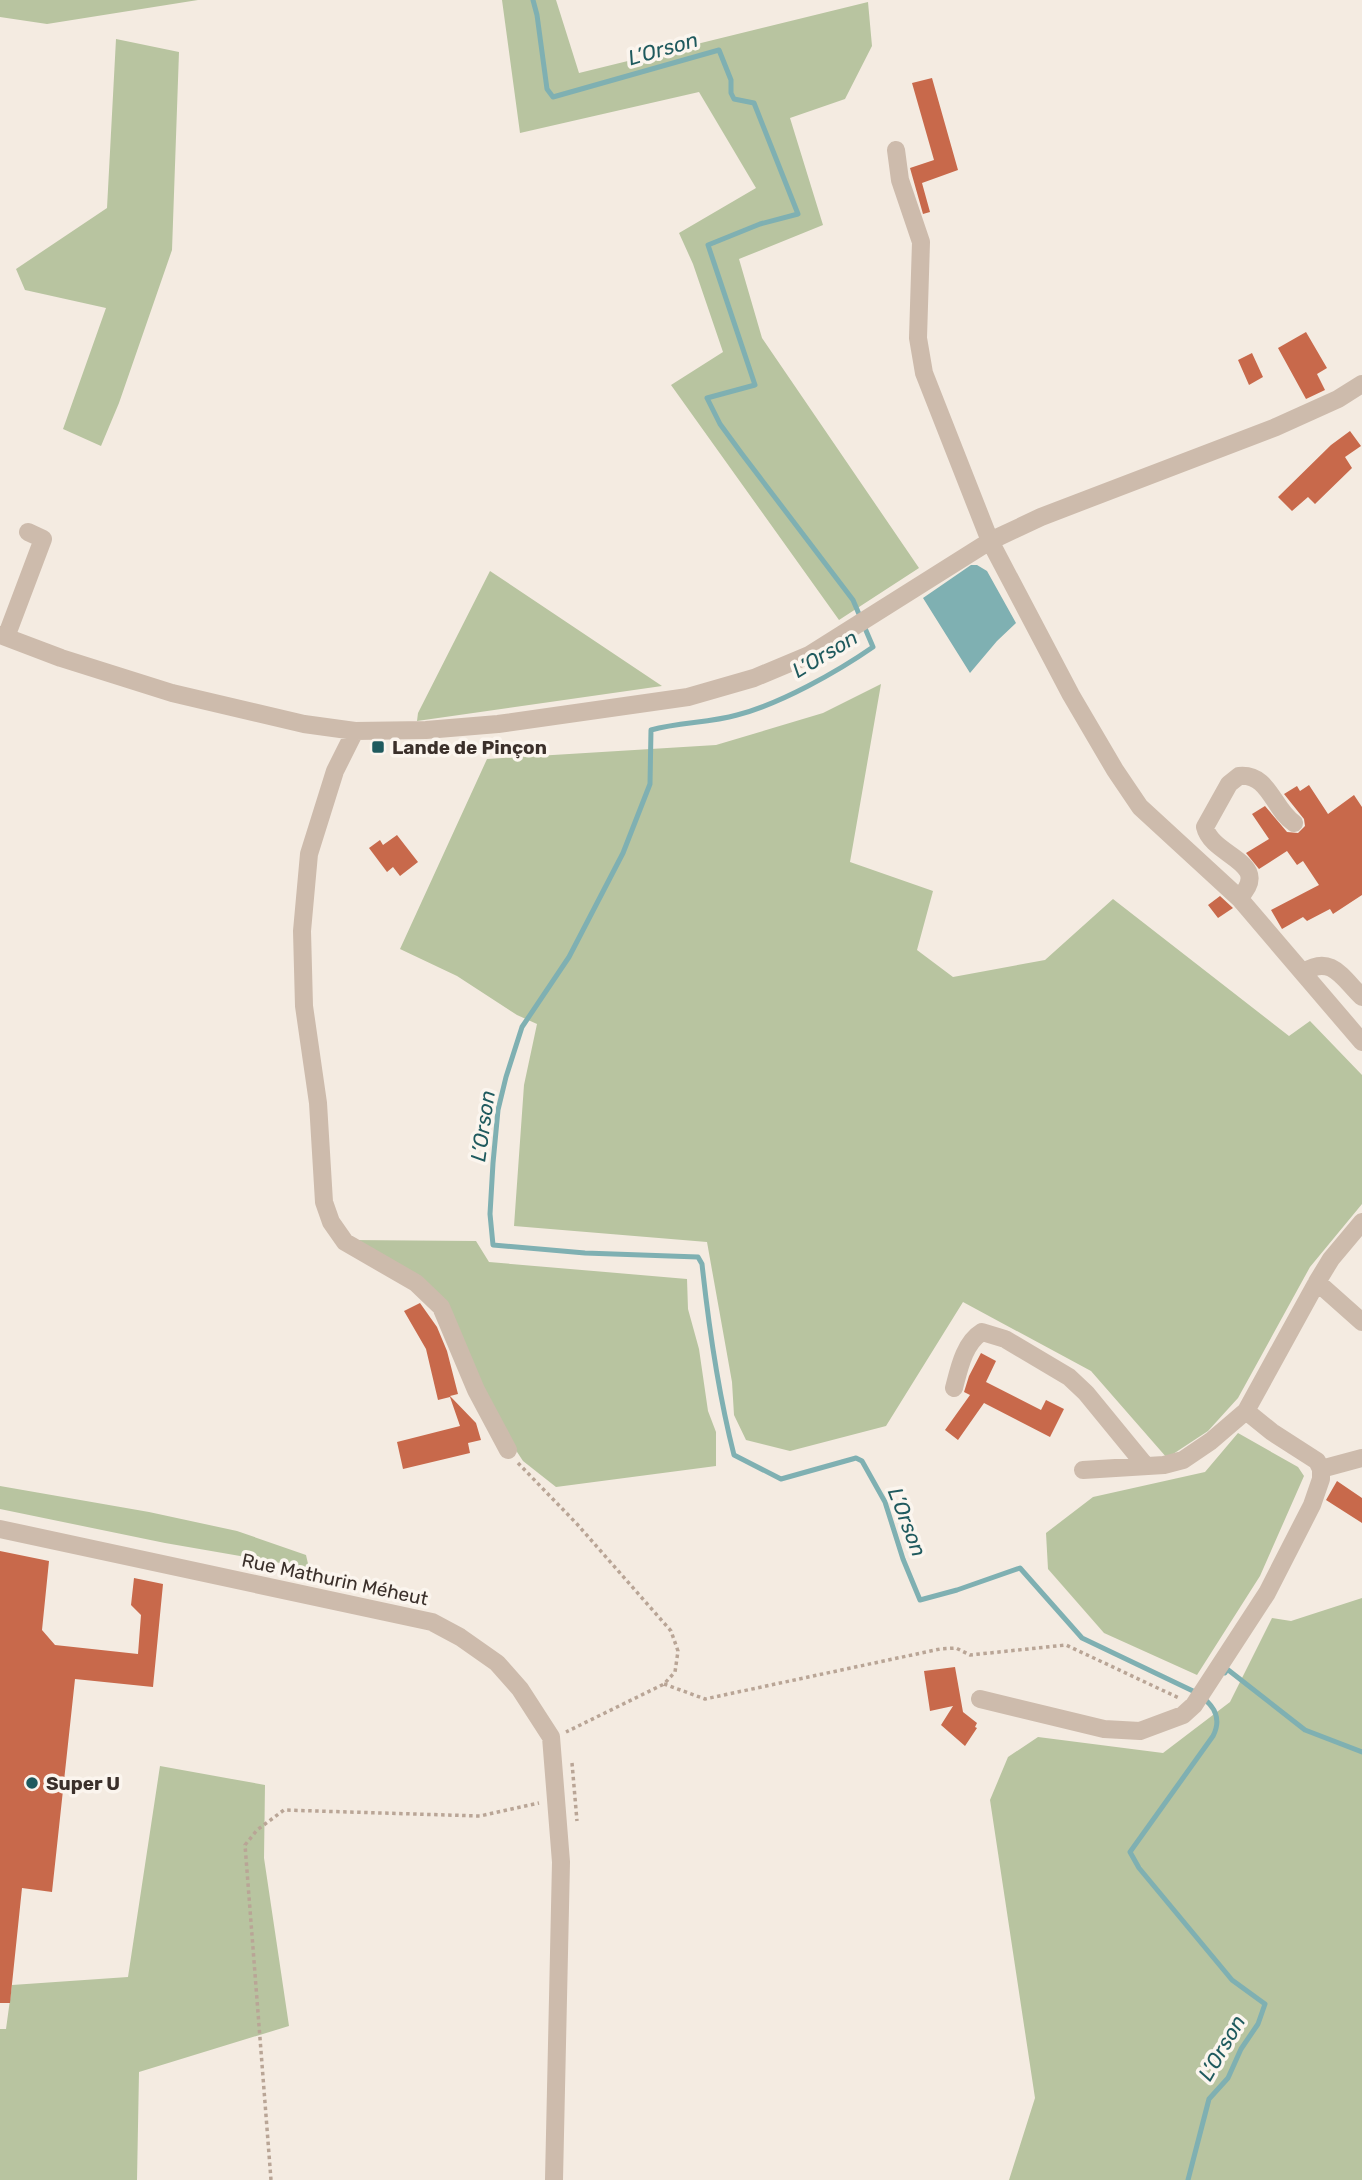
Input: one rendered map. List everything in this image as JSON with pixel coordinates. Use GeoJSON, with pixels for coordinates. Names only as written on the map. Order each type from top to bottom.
{"type":"FeatureCollection","features":[{"type":"Feature","properties":{"kind":"street"},"geometry":{"type":"LineString","coordinates":[[896,150],[900,180],[922,242],[918,338],[924,373],[990,541],[1071,695],[1140,807],[1239,898],[1362,1042]]}},
{"type":"Feature","properties":{"kind":"street"},"geometry":{"type":"LineString","coordinates":[[29,532],[43,539],[3,636],[61,658],[172,693],[304,724],[355,732],[498,724],[688,697],[754,678],[809,655],[990,541],[1041,517],[1276,427],[1338,399],[1362,384]]}},
{"type":"Feature","properties":{"kind":"street"},"geometry":{"type":"LineString","coordinates":[[355,732],[335,771],[309,854],[302,931],[304,1006],[318,1103],[324,1202],[331,1222],[345,1242],[416,1283],[441,1307],[476,1390],[508,1450]]}},
{"type":"Feature","properties":{"kind":"street"},"geometry":{"type":"LineString","coordinates":[[1239,898],[1249,887],[1250,874],[1241,863],[1216,844],[1205,827],[1229,784],[1239,776],[1255,777],[1294,823]]}},
{"type":"Feature","properties":{"kind":"street"},"geometry":{"type":"LineString","coordinates":[[1304,972],[1316,964],[1324,964],[1362,997]]}},
{"type":"Feature","properties":{"kind":"street"},"geometry":{"type":"LineString","coordinates":[[1083,1470],[1164,1465],[1183,1460],[1211,1441],[1246,1411],[1331,1259],[1362,1223]]}},
{"type":"Feature","properties":{"kind":"street"},"geometry":{"type":"LineString","coordinates":[[1317,1282],[1362,1322]]}},
{"type":"Feature","properties":{"kind":"street"},"geometry":{"type":"LineString","coordinates":[[954,1388],[970,1343],[976,1336],[982,1332],[1005,1339],[1069,1377],[1086,1393],[1145,1465]]}},
{"type":"Feature","properties":{"kind":"street"},"geometry":{"type":"LineString","coordinates":[[980,1699],[1104,1729],[1140,1731],[1183,1715],[1194,1705],[1267,1593],[1319,1490],[1321,1469],[1308,1454],[1272,1432],[1246,1411]]}},
{"type":"Feature","properties":{"kind":"street"},"geometry":{"type":"LineString","coordinates":[[1321,1469],[1362,1458]]}},
{"type":"Feature","properties":{"kind":"street","name":"Rue Mathurin Méheut"},"geometry":{"type":"LineString","coordinates":[[0,1529],[432,1622],[460,1637],[496,1662],[520,1689],[551,1737],[556,1788],[561,1862],[554,2180]]}},
{"type":"Feature","properties":{"kind":"path"},"geometry":{"type":"LineString","coordinates":[[508,1450],[671,1631],[678,1651],[675,1672],[664,1684],[573,1729]]}},
{"type":"Feature","properties":{"kind":"path"},"geometry":{"type":"LineString","coordinates":[[664,1684],[705,1699],[940,1648],[957,1648],[970,1655],[1066,1645],[1194,1705]]}},
{"type":"Feature","properties":{"kind":"path"},"geometry":{"type":"LineString","coordinates":[[561,1726],[567,1742]]}},
{"type":"Feature","properties":{"kind":"path"},"geometry":{"type":"LineString","coordinates":[[572,1760],[577,1827]]}},
{"type":"Feature","properties":{"kind":"path"},"geometry":{"type":"LineString","coordinates":[[271,2180],[245,1845],[257,1829],[284,1810],[480,1816],[543,1802]]}},
{"type":"Feature","properties":{"kind":"green space"},"geometry":{"type":"Polygon","coordinates":[[[0,0],[198,0],[47,24],[0,17],[0,0]]]}},
{"type":"Feature","properties":{"kind":"green space"},"geometry":{"type":"Polygon","coordinates":[[[502,0],[556,0],[579,73],[868,2],[872,46],[845,99],[790,118],[823,225],[739,259],[762,338],[919,568],[839,620],[671,385],[723,352],[693,264],[679,233],[756,188],[699,92],[520,133],[502,0]]]}},
{"type":"Feature","properties":{"kind":"green space"},"geometry":{"type":"Polygon","coordinates":[[[116,39],[179,52],[172,250],[119,403],[101,446],[63,429],[106,308],[25,290],[16,269],[107,208],[116,39]]]}},
{"type":"Feature","properties":{"kind":"green space"},"geometry":{"type":"Polygon","coordinates":[[[490,571],[662,686],[417,721],[418,713],[490,571]]]}},
{"type":"Feature","properties":{"kind":"green space"},"geometry":{"type":"Polygon","coordinates":[[[881,684],[850,862],[933,891],[917,950],[953,977],[1045,960],[1113,899],[1289,1036],[1310,1021],[1362,1075],[1362,1204],[1310,1267],[1238,1398],[1208,1431],[1167,1458],[1091,1371],[963,1302],[886,1426],[790,1451],[746,1440],[734,1415],[732,1382],[707,1242],[514,1226],[524,1085],[537,1024],[517,1015],[457,976],[400,949],[487,759],[716,745],[823,713],[881,684]]]}},
{"type":"Feature","properties":{"kind":"green space"},"geometry":{"type":"Polygon","coordinates":[[[350,1240],[476,1241],[489,1262],[687,1279],[688,1309],[699,1349],[708,1411],[716,1432],[716,1466],[556,1487],[523,1461],[492,1414],[455,1321],[350,1240]]]}},
{"type":"Feature","properties":{"kind":"green space"},"geometry":{"type":"Polygon","coordinates":[[[1238,1433],[1298,1467],[1304,1476],[1260,1576],[1197,1675],[1104,1633],[1048,1569],[1046,1533],[1093,1497],[1205,1472],[1238,1433]]]}},
{"type":"Feature","properties":{"kind":"green space"},"geometry":{"type":"Polygon","coordinates":[[[0,1486],[149,1512],[237,1531],[306,1555],[309,1568],[165,1543],[0,1509],[0,1486]]]}},
{"type":"Feature","properties":{"kind":"green space"},"geometry":{"type":"Polygon","coordinates":[[[1362,1598],[1362,2180],[1009,2180],[1035,2098],[990,1800],[1008,1757],[1038,1737],[1163,1753],[1230,1702],[1272,1618],[1291,1621],[1362,1598]]]}},
{"type":"Feature","properties":{"kind":"green space"},"geometry":{"type":"Polygon","coordinates":[[[160,1766],[265,1785],[264,1858],[289,2026],[139,2072],[137,2180],[0,2180],[0,2029],[6,2029],[12,1985],[128,1977],[160,1766]]]}},
{"type":"Feature","properties":{"kind":"water"},"geometry":{"type":"Polygon","coordinates":[[[971,565],[977,565],[987,571],[1016,623],[970,673],[923,598],[971,565]]]}},
{"type":"Feature","properties":{"kind":"building"},"geometry":{"type":"Polygon","coordinates":[[[932,78],[958,170],[922,183],[930,212],[923,214],[910,168],[934,160],[912,83],[932,78]]]}},
{"type":"Feature","properties":{"kind":"building"},"geometry":{"type":"Polygon","coordinates":[[[1306,332],[1327,368],[1317,374],[1325,390],[1306,399],[1278,348],[1306,332]]]}},
{"type":"Feature","properties":{"kind":"building"},"geometry":{"type":"Polygon","coordinates":[[[1252,353],[1263,377],[1249,385],[1238,360],[1252,353]]]}},
{"type":"Feature","properties":{"kind":"building"},"geometry":{"type":"Polygon","coordinates":[[[1350,431],[1361,446],[1345,457],[1352,468],[1315,504],[1308,497],[1292,511],[1278,497],[1331,445],[1350,431]]]}},
{"type":"Feature","properties":{"kind":"building"},"geometry":{"type":"Polygon","coordinates":[[[1309,785],[1328,814],[1354,795],[1362,807],[1362,895],[1333,914],[1330,909],[1307,921],[1303,917],[1282,929],[1271,910],[1319,885],[1303,861],[1297,865],[1287,851],[1259,869],[1246,853],[1269,839],[1252,814],[1265,806],[1287,832],[1298,833],[1305,826],[1304,819],[1284,794],[1297,786],[1300,791],[1309,785]]]}},
{"type":"Feature","properties":{"kind":"building"},"geometry":{"type":"Polygon","coordinates":[[[397,835],[418,862],[400,876],[393,867],[387,872],[369,848],[380,840],[383,845],[397,835]]]}},
{"type":"Feature","properties":{"kind":"building"},"geometry":{"type":"Polygon","coordinates":[[[1220,896],[1233,908],[1218,918],[1208,905],[1220,896]]]}},
{"type":"Feature","properties":{"kind":"building"},"geometry":{"type":"Polygon","coordinates":[[[420,1303],[437,1327],[447,1351],[458,1394],[450,1396],[476,1423],[481,1440],[468,1443],[470,1453],[403,1469],[397,1442],[460,1426],[450,1397],[438,1400],[426,1349],[404,1311],[420,1303]]]}},
{"type":"Feature","properties":{"kind":"building"},"geometry":{"type":"Polygon","coordinates":[[[981,1353],[996,1361],[986,1382],[1041,1410],[1046,1400],[1064,1409],[1050,1437],[984,1403],[958,1440],[945,1430],[970,1395],[964,1392],[981,1353]]]}},
{"type":"Feature","properties":{"kind":"building"},"geometry":{"type":"Polygon","coordinates":[[[1337,1481],[1362,1498],[1362,1523],[1326,1500],[1337,1481]]]}},
{"type":"Feature","properties":{"kind":"building","name":"Super U"},"geometry":{"type":"Polygon","coordinates":[[[0,1551],[49,1561],[42,1630],[55,1645],[138,1654],[141,1615],[131,1605],[134,1578],[163,1584],[153,1687],[75,1679],[52,1892],[22,1888],[10,2003],[0,2003],[0,1551]]]}},
{"type":"Feature","properties":{"kind":"building"},"geometry":{"type":"Polygon","coordinates":[[[955,1667],[963,1712],[977,1723],[977,1728],[965,1746],[941,1725],[953,1706],[930,1711],[924,1671],[955,1667]]]}},
{"type":"Feature","properties":{"kind":"waterway","name":"L’Orson"},"geometry":{"type":"LineString","coordinates":[[533,0],[547,89],[553,97],[719,50],[731,80],[734,99],[754,103],[798,214],[760,224],[708,245],[755,385],[707,398],[720,424],[853,600],[873,647],[808,686],[754,710],[726,718],[651,730],[650,784],[623,853],[569,957],[522,1027],[506,1077],[498,1110],[493,1163],[490,1214],[493,1245],[585,1253],[698,1257],[702,1264],[723,1408],[734,1455],[781,1479],[856,1458],[862,1461],[885,1502],[903,1559],[920,1600],[1020,1568],[1082,1638],[1193,1691],[1210,1704],[1217,1722],[1213,1736],[1130,1852],[1139,1868],[1232,1980],[1265,2004],[1258,2024],[1241,2049],[1228,2078],[1209,2099],[1188,2180]]}},
{"type":"Feature","properties":{"kind":"waterway"},"geometry":{"type":"LineString","coordinates":[[1225,1673],[1227,1669],[1305,1730],[1362,1752]]}},
{"type":"Feature","properties":{"kind":"place","name":"Lande de Pinçon"},"geometry":{"type":"Point","coordinates":[378,747]}},
{"type":"Feature","properties":{"kind":"place","name":"Super U"},"geometry":{"type":"Point","coordinates":[32,1783]}}]}
